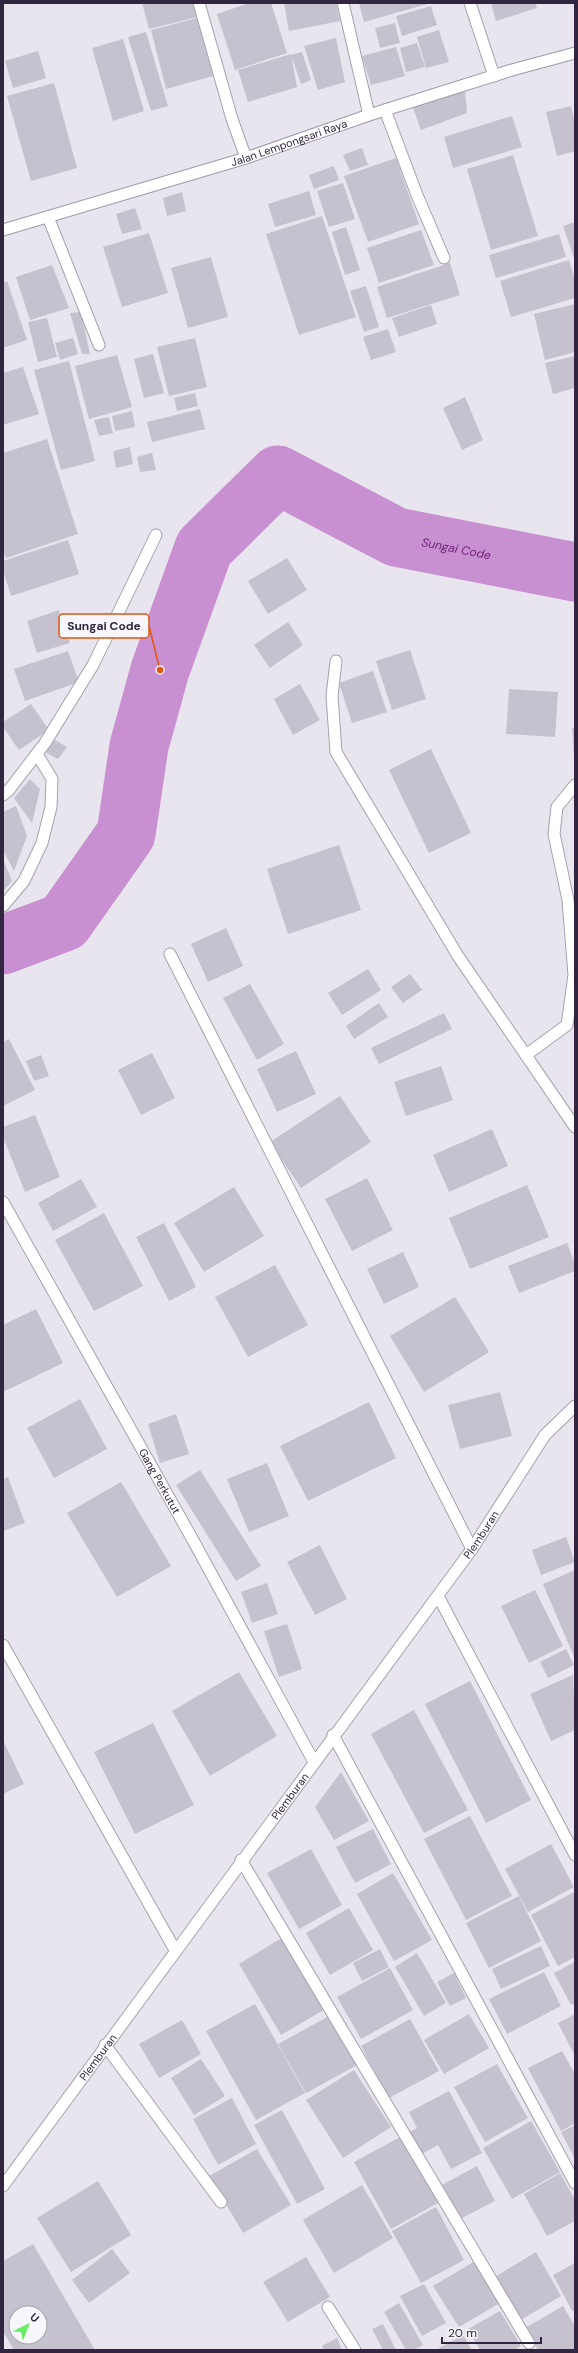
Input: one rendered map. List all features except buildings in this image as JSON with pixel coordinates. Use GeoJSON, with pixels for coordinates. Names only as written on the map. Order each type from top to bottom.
{"type":"FeatureCollection","features":[{"type":"Feature","properties":{"kind":"street"},"geometry":{"type":"LineString","coordinates":[[199,3],[232,119],[246,158]]}},
{"type":"Feature","properties":{"kind":"street"},"geometry":{"type":"LineString","coordinates":[[343,3],[369,115]]}},
{"type":"Feature","properties":{"kind":"street"},"geometry":{"type":"LineString","coordinates":[[470,3],[494,76]]}},
{"type":"Feature","properties":{"kind":"street","name":"Jalan Lempongsari Raya"},"geometry":{"type":"LineString","coordinates":[[3,230],[246,158],[369,115],[494,76],[575,53]]}},
{"type":"Feature","properties":{"kind":"street"},"geometry":{"type":"LineString","coordinates":[[385,110],[417,195],[444,258]]}},
{"type":"Feature","properties":{"kind":"street"},"geometry":{"type":"LineString","coordinates":[[48,216],[99,345]]}},
{"type":"Feature","properties":{"kind":"street"},"geometry":{"type":"LineString","coordinates":[[3,795],[37,754],[93,666],[156,535]]}},
{"type":"Feature","properties":{"kind":"street"},"geometry":{"type":"LineString","coordinates":[[336,661],[332,696],[336,752],[458,956],[575,1127]]}},
{"type":"Feature","properties":{"kind":"street"},"geometry":{"type":"LineString","coordinates":[[3,906],[24,881],[42,843],[52,807],[52,779],[37,754]]}},
{"type":"Feature","properties":{"kind":"street"},"geometry":{"type":"LineString","coordinates":[[526,1055],[567,1026],[574,975],[568,900],[554,834],[557,807],[575,785]]}},
{"type":"Feature","properties":{"kind":"street"},"geometry":{"type":"LineString","coordinates":[[170,954],[472,1549]]}},
{"type":"Feature","properties":{"kind":"street","name":"Gang Perkutut"},"geometry":{"type":"LineString","coordinates":[[3,1202],[194,1542],[314,1762]]}},
{"type":"Feature","properties":{"kind":"street","name":"Plemburan"},"geometry":{"type":"LineString","coordinates":[[3,2186],[241,1860],[472,1549],[545,1435],[575,1406]]}},
{"type":"Feature","properties":{"kind":"street"},"geometry":{"type":"LineString","coordinates":[[438,1596],[575,1855]]}},
{"type":"Feature","properties":{"kind":"street"},"geometry":{"type":"LineString","coordinates":[[3,1645],[175,1950]]}},
{"type":"Feature","properties":{"kind":"street"},"geometry":{"type":"LineString","coordinates":[[334,1735],[575,2183]]}},
{"type":"Feature","properties":{"kind":"street"},"geometry":{"type":"LineString","coordinates":[[241,1860],[529,2343]]}},
{"type":"Feature","properties":{"kind":"street"},"geometry":{"type":"LineString","coordinates":[[106,2045],[221,2202]]}},
{"type":"Feature","properties":{"kind":"street"},"geometry":{"type":"LineString","coordinates":[[328,2307],[355,2350]]}},
{"type":"Feature","properties":{"kind":"waterway","name":"Sungai Code"},"geometry":{"type":"LineString","coordinates":[[3,945],[64,922],[126,834],[139,746],[160,670],[204,548],[278,475],[396,537],[575,572]]}},
{"type":"Feature","properties":{"kind":"place","name":"Sungai Code"},"geometry":{"type":"Point","coordinates":[160,670]}}]}
